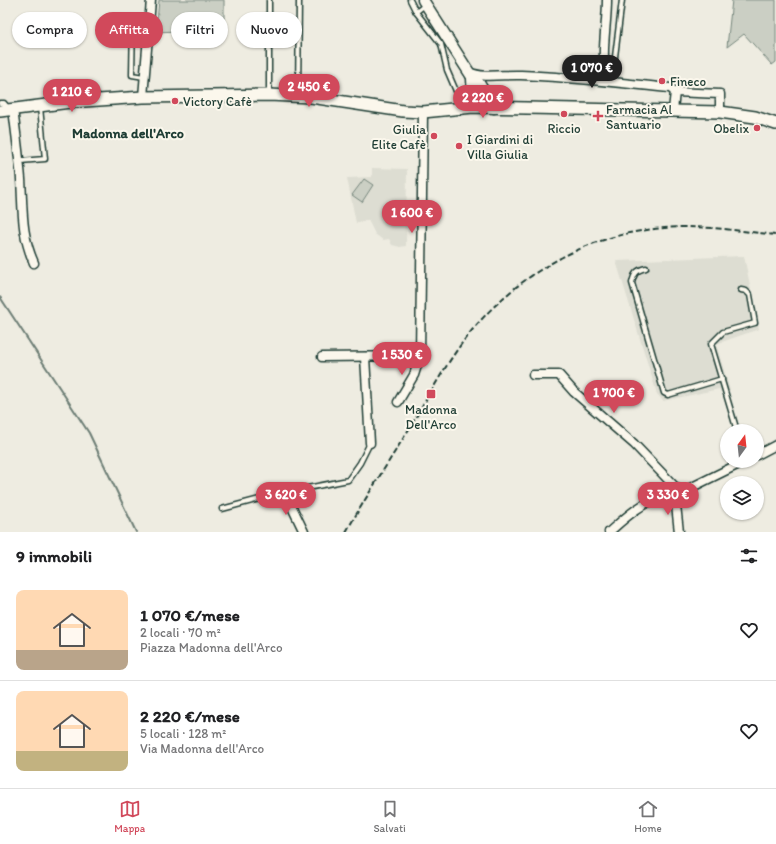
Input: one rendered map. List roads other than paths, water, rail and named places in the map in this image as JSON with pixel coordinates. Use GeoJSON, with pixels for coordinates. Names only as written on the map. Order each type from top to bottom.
{"type":"FeatureCollection","features":[{"type":"Feature","properties":{"kind":"main road"},"geometry":{"type":"LineString","coordinates":[[6,108],[143,97],[269,95],[339,100],[404,111],[423,112],[473,107],[720,112],[755,117],[776,124]]}},
{"type":"Feature","properties":{"kind":"street"},"geometry":{"type":"LineString","coordinates":[[149,12],[150,0]]}},
{"type":"Feature","properties":{"kind":"street"},"geometry":{"type":"LineString","coordinates":[[607,0],[604,68],[609,81]]}},
{"type":"Feature","properties":{"kind":"street"},"geometry":{"type":"LineString","coordinates":[[425,2],[471,75],[479,83],[494,108]]}},
{"type":"Feature","properties":{"kind":"street"},"geometry":{"type":"LineString","coordinates":[[143,97],[146,48]]}},
{"type":"Feature","properties":{"kind":"street"},"geometry":{"type":"LineString","coordinates":[[471,75],[519,75],[609,81],[670,88],[675,92],[720,94],[720,112]]}},
{"type":"Feature","properties":{"kind":"street"},"geometry":{"type":"LineString","coordinates":[[471,75],[473,107]]}},
{"type":"Feature","properties":{"kind":"street"},"geometry":{"type":"LineString","coordinates":[[673,110],[675,92]]}},
{"type":"Feature","properties":{"kind":"street"},"geometry":{"type":"LineString","coordinates":[[6,108],[19,162],[23,230],[28,251],[34,263]]}},
{"type":"Feature","properties":{"kind":"street"},"geometry":{"type":"LineString","coordinates":[[398,402],[414,375],[420,356],[423,112]]}},
{"type":"Feature","properties":{"kind":"street"},"geometry":{"type":"LineString","coordinates":[[322,357],[420,356]]}},
{"type":"Feature","properties":{"kind":"street"},"geometry":{"type":"LineString","coordinates":[[365,357],[370,443]]}},
{"type":"Feature","properties":{"kind":"street"},"geometry":{"type":"LineString","coordinates":[[533,375],[559,375],[574,392],[634,444],[678,494],[679,532]]}},
{"type":"Feature","properties":{"kind":"street"},"geometry":{"type":"LineString","coordinates":[[764,451],[776,444]]}},
{"type":"Feature","properties":{"kind":"street"},"geometry":{"type":"LineString","coordinates":[[609,532],[631,514],[648,503],[665,495],[678,494],[731,468]]}},
{"type":"Feature","properties":{"kind":"street"},"geometry":{"type":"LineString","coordinates":[[282,493],[291,505],[304,532]]}},
{"type":"Feature","properties":{"kind":"lane"},"geometry":{"type":"LineString","coordinates":[[269,0],[269,95]]}},
{"type":"Feature","properties":{"kind":"lane"},"geometry":{"type":"LineString","coordinates":[[298,96],[299,0]]}},
{"type":"Feature","properties":{"kind":"lane"},"geometry":{"type":"LineString","coordinates":[[410,0],[416,12],[441,44],[447,70],[460,98],[460,108]]}},
{"type":"Feature","properties":{"kind":"lane"},"geometry":{"type":"LineString","coordinates":[[609,81],[622,0]]}},
{"type":"Feature","properties":{"kind":"lane"},"geometry":{"type":"LineString","coordinates":[[416,12],[425,2]]}},
{"type":"Feature","properties":{"kind":"lane"},"geometry":{"type":"LineString","coordinates":[[132,48],[132,75],[144,78]]}},
{"type":"Feature","properties":{"kind":"lane"},"geometry":{"type":"LineString","coordinates":[[19,162],[45,159],[40,106]]}},
{"type":"Feature","properties":{"kind":"lane"},"geometry":{"type":"LineString","coordinates":[[646,268],[637,270],[632,283],[664,393],[668,395],[722,379]]}},
{"type":"Feature","properties":{"kind":"lane"},"geometry":{"type":"LineString","coordinates":[[735,424],[712,342],[723,332],[755,323],[750,295],[746,291],[741,290]]}},
{"type":"Feature","properties":{"kind":"lane"},"geometry":{"type":"LineString","coordinates":[[222,509],[282,493],[348,480],[360,463],[370,443]]}},
{"type":"Feature","properties":{"kind":"waterway"},"geometry":{"type":"LineString","coordinates":[[0,297],[89,433],[136,532]]}},
{"type":"Feature","properties":{"kind":"railway"},"geometry":{"type":"LineString","coordinates":[[346,532],[457,350],[482,318],[523,282],[545,267],[569,254],[594,243],[620,235],[647,230],[679,227],[728,229],[776,235]]}},
{"type":"Feature","properties":{"kind":"place","name":"Fineco"},"geometry":{"type":"Point","coordinates":[662,81]}},
{"type":"Feature","properties":{"kind":"place","name":"Victory Cafè"},"geometry":{"type":"Point","coordinates":[175,101]}},
{"type":"Feature","properties":{"kind":"place","name":"Riccio"},"geometry":{"type":"Point","coordinates":[564,114]}},
{"type":"Feature","properties":{"kind":"place","name":"Farmacia Al Santuario"},"geometry":{"type":"Point","coordinates":[598,116]}},
{"type":"Feature","properties":{"kind":"place","name":"Obelix"},"geometry":{"type":"Point","coordinates":[757,128]}},
{"type":"Feature","properties":{"kind":"place","name":"Giulia Elite Cafè"},"geometry":{"type":"Point","coordinates":[434,136]}},
{"type":"Feature","properties":{"kind":"place","name":"I Giardini di Villa Giulia"},"geometry":{"type":"Point","coordinates":[459,146]}},
{"type":"Feature","properties":{"kind":"place","name":"Madonna Dell'Arco"},"geometry":{"type":"Point","coordinates":[431,394]}},
{"type":"Feature","properties":{"kind":"district","name":"Madonna dell'Arco"},"geometry":{"type":"Point","coordinates":[128,133]}}]}
